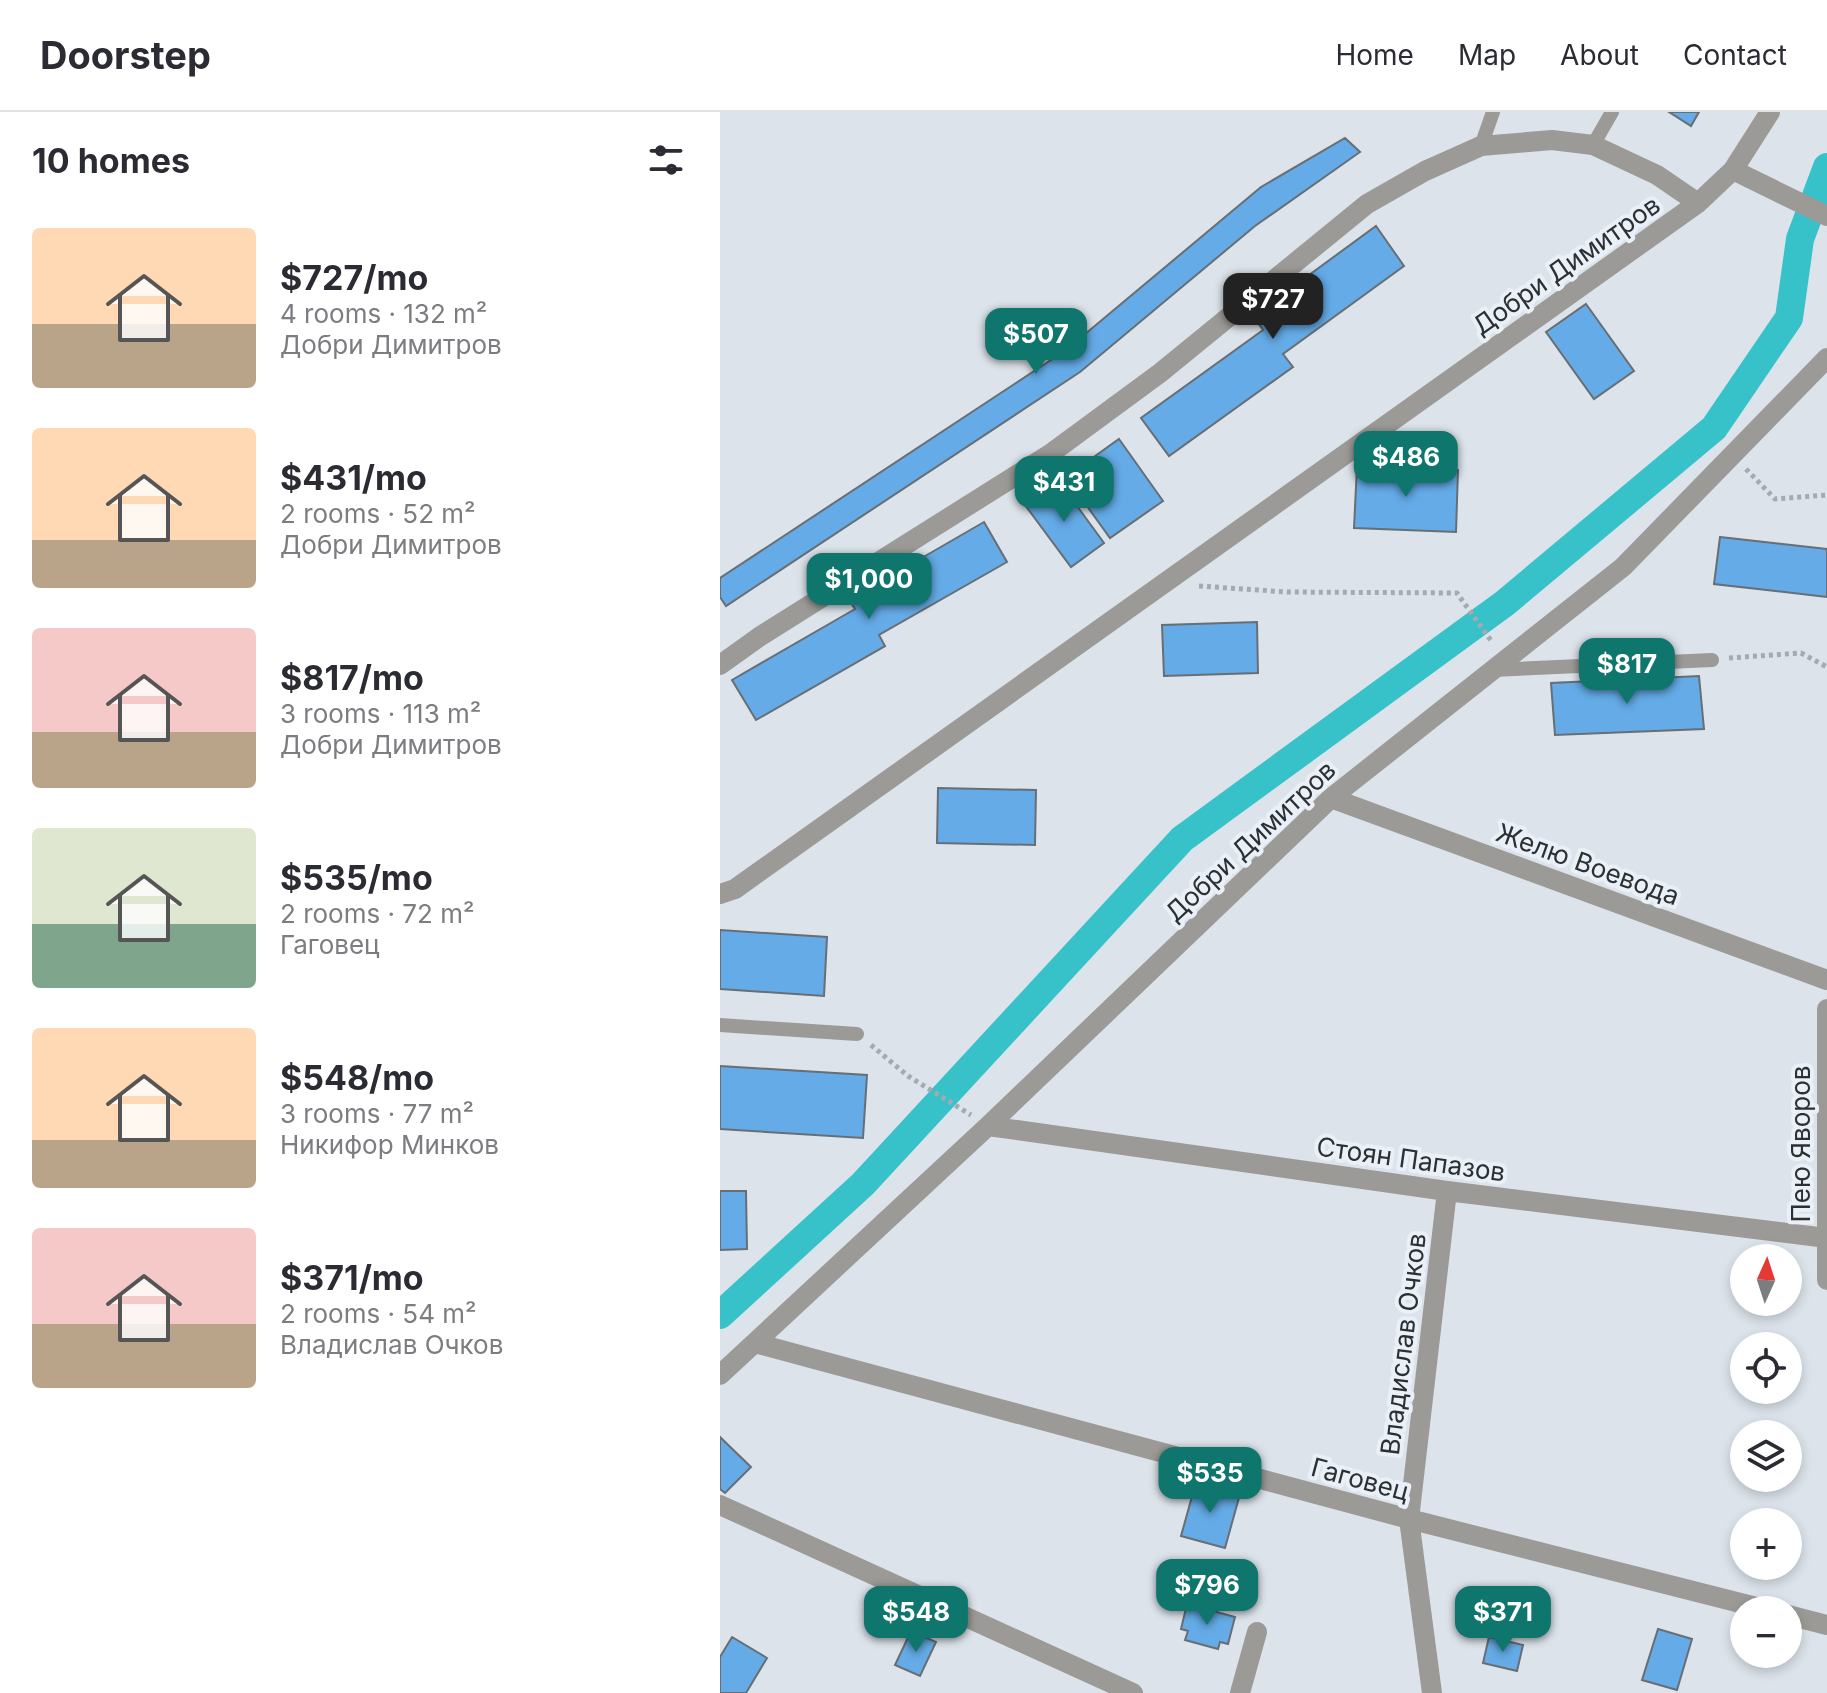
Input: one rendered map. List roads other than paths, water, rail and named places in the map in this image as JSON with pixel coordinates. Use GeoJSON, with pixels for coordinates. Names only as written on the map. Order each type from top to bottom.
{"type":"FeatureCollection","features":[{"type":"Feature","properties":{"kind":"street","name":"Добри Димитров"},"geometry":{"type":"LineString","coordinates":[[720,894],[735,889],[1698,203],[1733,170],[1770,112]]}},
{"type":"Feature","properties":{"kind":"street"},"geometry":{"type":"LineString","coordinates":[[720,665],[759,637],[1050,454],[1160,373],[1367,204],[1425,171],[1481,146],[1552,140],[1593,145],[1657,175],[1698,203]]}},
{"type":"Feature","properties":{"kind":"street"},"geometry":{"type":"LineString","coordinates":[[1733,170],[1827,216]]}},
{"type":"Feature","properties":{"kind":"street","name":"Добри Димитров"},"geometry":{"type":"LineString","coordinates":[[720,1375],[988,1126],[1331,798],[1623,567],[1827,358]]}},
{"type":"Feature","properties":{"kind":"street","name":"Желю Воевода"},"geometry":{"type":"LineString","coordinates":[[1331,798],[1827,980]]}},
{"type":"Feature","properties":{"kind":"street","name":"Пею Яворов"},"geometry":{"type":"LineString","coordinates":[[1827,1009],[1827,1280]]}},
{"type":"Feature","properties":{"kind":"street","name":"Стоян Папазов"},"geometry":{"type":"LineString","coordinates":[[988,1126],[1447,1191],[1826,1238]]}},
{"type":"Feature","properties":{"kind":"street","name":"Владислав Очков"},"geometry":{"type":"LineString","coordinates":[[1432,1693],[1409,1519],[1447,1191]]}},
{"type":"Feature","properties":{"kind":"street","name":"Гаговец"},"geometry":{"type":"LineString","coordinates":[[755,1343],[1409,1519],[1730,1600]]}},
{"type":"Feature","properties":{"kind":"street"},"geometry":{"type":"LineString","coordinates":[[720,1505],[1133,1693]]}},
{"type":"Feature","properties":{"kind":"street"},"geometry":{"type":"LineString","coordinates":[[1802,1619],[1827,1625]]}},
{"type":"Feature","properties":{"kind":"street"},"geometry":{"type":"LineString","coordinates":[[1240,1693],[1257,1632]]}},
{"type":"Feature","properties":{"kind":"lane"},"geometry":{"type":"LineString","coordinates":[[1481,146],[1493,112]]}},
{"type":"Feature","properties":{"kind":"lane"},"geometry":{"type":"LineString","coordinates":[[1593,145],[1612,112]]}},
{"type":"Feature","properties":{"kind":"lane"},"geometry":{"type":"LineString","coordinates":[[1491,670],[1712,660]]}},
{"type":"Feature","properties":{"kind":"lane"},"geometry":{"type":"LineString","coordinates":[[720,1025],[857,1034]]}},
{"type":"Feature","properties":{"kind":"waterway"},"geometry":{"type":"LineString","coordinates":[[720,1315],[863,1184],[1182,839],[1505,603],[1714,428],[1789,318],[1800,239],[1827,167]]}}]}
